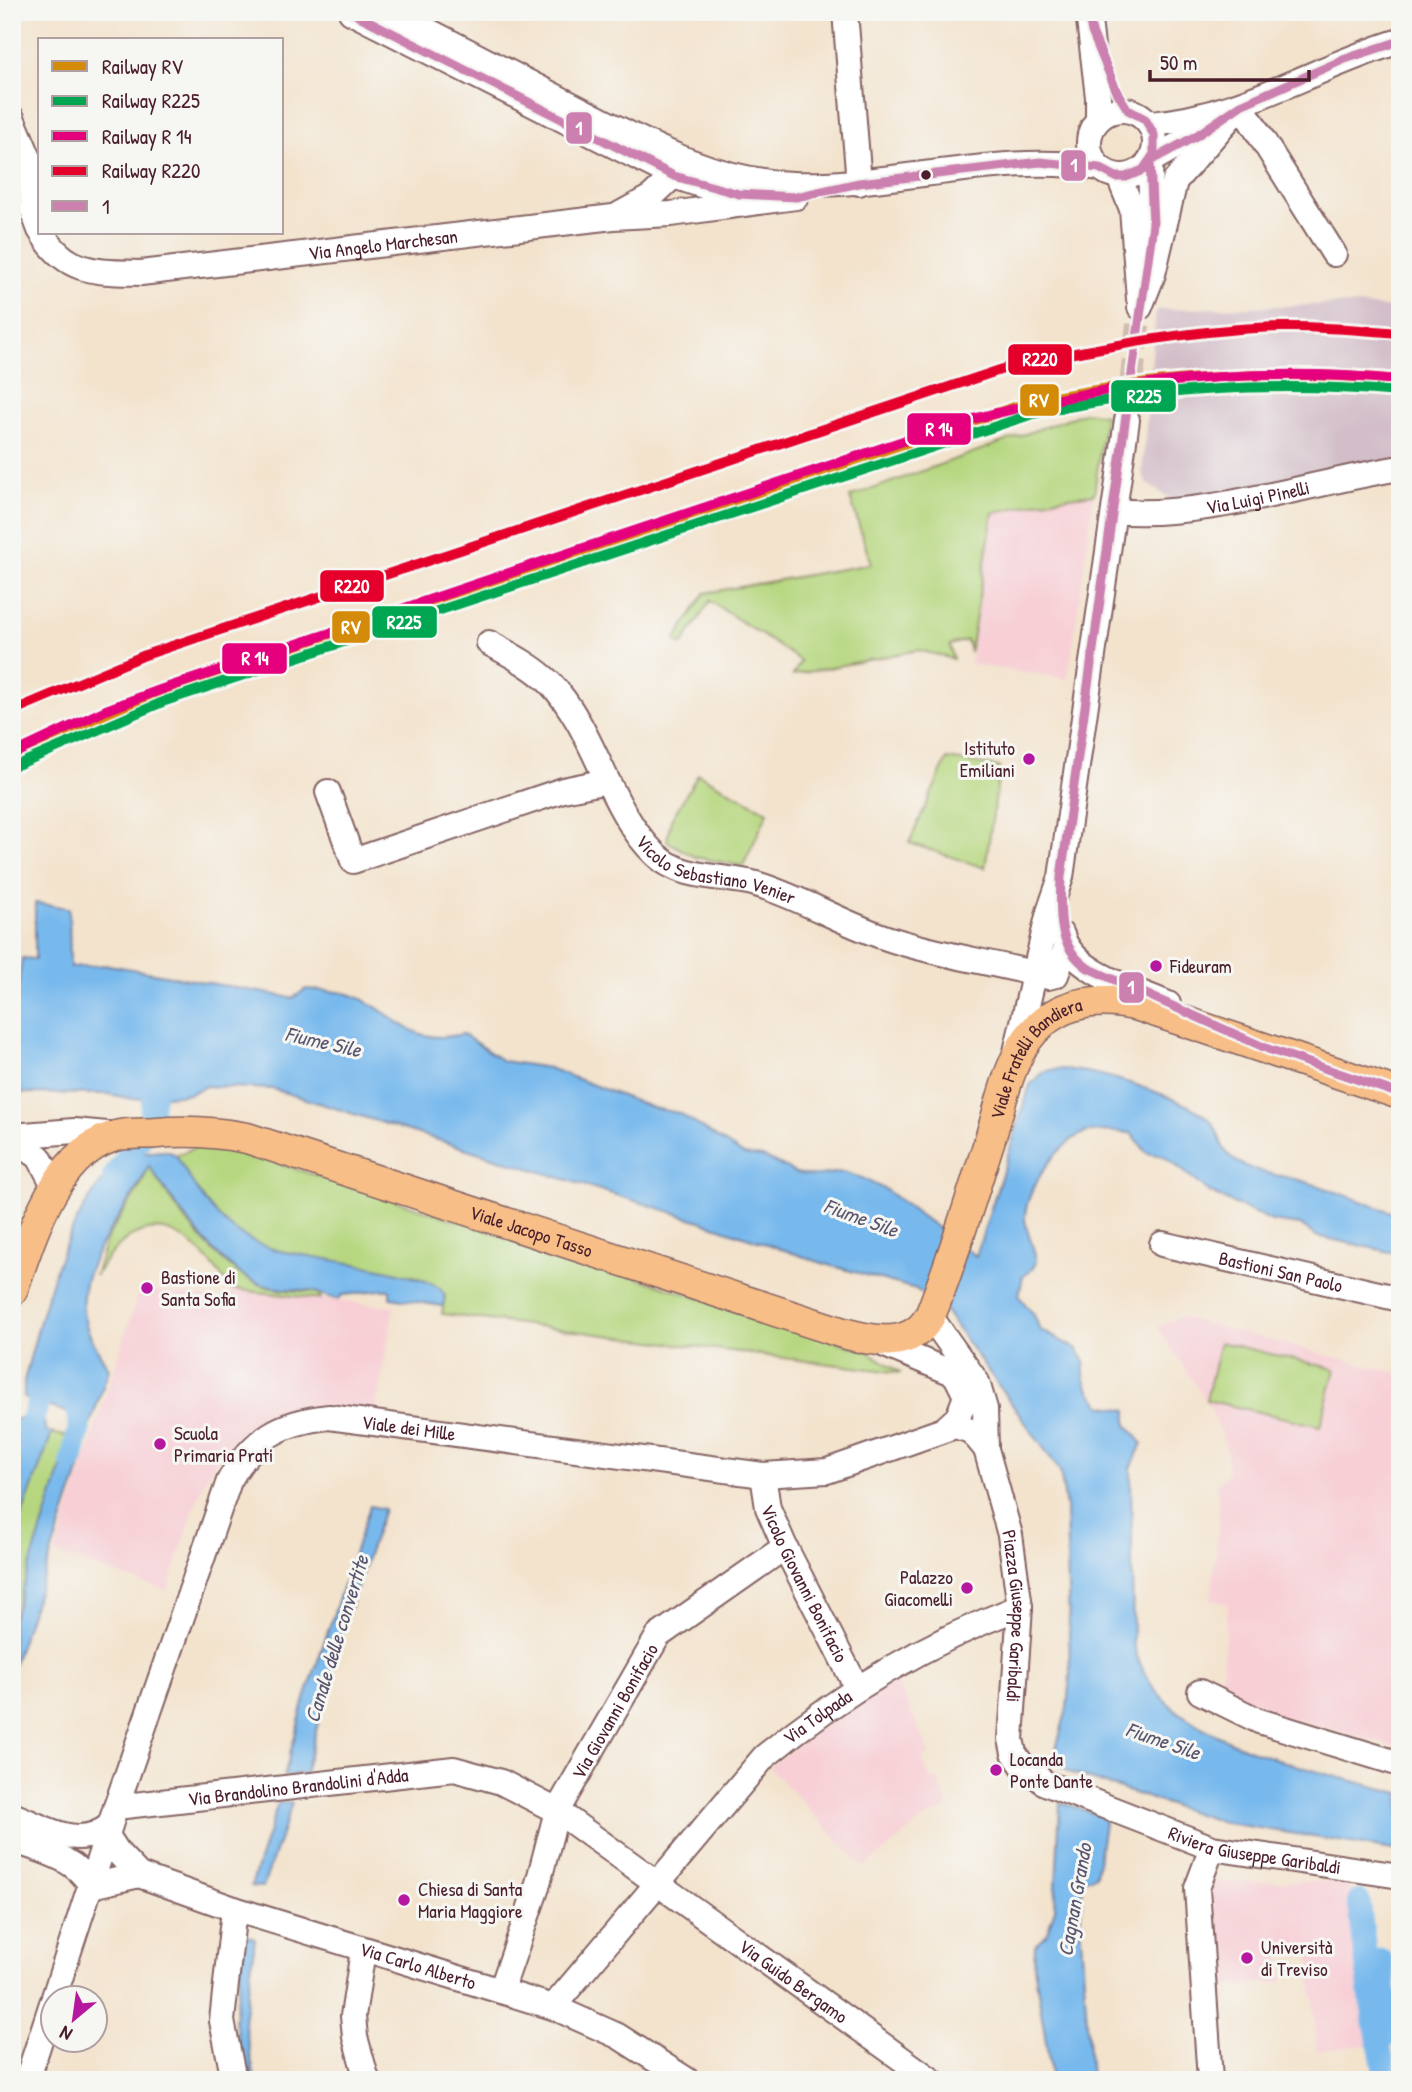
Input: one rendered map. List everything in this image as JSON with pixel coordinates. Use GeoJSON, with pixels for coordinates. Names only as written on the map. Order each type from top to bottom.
{"type":"FeatureCollection","features":[{"type":"Feature","properties":{"kind":"main road","name":"Viale Fratelli Bandiera"},"geometry":{"type":"LineString","coordinates":[[930,1316],[1008,1082],[1033,1031],[1055,1014],[1093,1001],[1110,1000],[1142,1007],[1400,1094]]}},
{"type":"Feature","properties":{"kind":"main road","name":"Viale Jacopo Tasso"},"geometry":{"type":"LineString","coordinates":[[119,1135],[187,1130],[213,1131],[247,1138],[873,1340],[891,1341],[906,1337],[925,1324],[930,1316]]}},
{"type":"Feature","properties":{"kind":"main road"},"geometry":{"type":"LineString","coordinates":[[12,1291],[37,1224],[55,1189],[82,1156],[119,1135]]}},
{"type":"Feature","properties":{"kind":"street"},"geometry":{"type":"LineString","coordinates":[[351,12],[677,172],[739,194],[796,197],[859,183],[1040,162],[1135,174],[1241,105],[1345,59],[1400,41]]}},
{"type":"Feature","properties":{"kind":"street"},"geometry":{"type":"LineString","coordinates":[[392,12],[677,172],[765,181],[859,183]]}},
{"type":"Feature","properties":{"kind":"street"},"geometry":{"type":"LineString","coordinates":[[845,12],[859,183]]}},
{"type":"Feature","properties":{"kind":"street"},"geometry":{"type":"LineString","coordinates":[[1090,22],[1128,110]]}},
{"type":"Feature","properties":{"kind":"street"},"geometry":{"type":"LineString","coordinates":[[1090,22],[1094,127],[1088,149],[1109,172],[1132,209],[1140,307]]}},
{"type":"Feature","properties":{"kind":"street"},"geometry":{"type":"LineString","coordinates":[[1149,124],[1241,105]]}},
{"type":"Feature","properties":{"kind":"street"},"geometry":{"type":"LineString","coordinates":[[1241,105],[1334,254]]}},
{"type":"Feature","properties":{"kind":"street"},"geometry":{"type":"LineString","coordinates":[[1140,307],[1153,274],[1175,181],[1241,105]]}},
{"type":"Feature","properties":{"kind":"street"},"geometry":{"type":"LineString","coordinates":[[1040,162],[1094,127],[1109,112],[1128,110],[1137,113],[1149,124],[1156,144],[1150,162],[1153,223],[1140,307]]}},
{"type":"Feature","properties":{"kind":"street"},"geometry":{"type":"LineString","coordinates":[[12,118],[31,163],[38,225]]}},
{"type":"Feature","properties":{"kind":"street"},"geometry":{"type":"LineString","coordinates":[[676,213],[687,203],[677,172]]}},
{"type":"Feature","properties":{"kind":"street","name":"Via Angelo Marchesan"},"geometry":{"type":"LineString","coordinates":[[613,217],[651,197],[656,186],[677,172]]}},
{"type":"Feature","properties":{"kind":"street","name":"Via Angelo Marchesan"},"geometry":{"type":"LineString","coordinates":[[45,234],[69,265],[101,271],[141,273],[796,197]]}},
{"type":"Feature","properties":{"kind":"street"},"geometry":{"type":"LineString","coordinates":[[1008,1082],[1050,961],[1049,912],[1061,877],[1127,420]]}},
{"type":"Feature","properties":{"kind":"street","name":"Via Luigi Pinelli"},"geometry":{"type":"LineString","coordinates":[[1114,510],[1142,514],[1199,507],[1400,468]]}},
{"type":"Feature","properties":{"kind":"street","name":"Vicolo Sebastiano Venier"},"geometry":{"type":"LineString","coordinates":[[489,643],[526,664],[553,686],[576,718],[607,781],[647,846],[669,865],[695,874],[759,885],[846,924],[894,941],[1050,961]]}},
{"type":"Feature","properties":{"kind":"street"},"geometry":{"type":"LineString","coordinates":[[328,792],[353,861],[564,790],[607,781]]}},
{"type":"Feature","properties":{"kind":"street"},"geometry":{"type":"LineString","coordinates":[[1050,961],[1088,968],[1268,1049]]}},
{"type":"Feature","properties":{"kind":"street"},"geometry":{"type":"LineString","coordinates":[[12,1137],[74,1131],[119,1135]]}},
{"type":"Feature","properties":{"kind":"street"},"geometry":{"type":"LineString","coordinates":[[12,1137],[39,1157],[55,1189]]}},
{"type":"Feature","properties":{"kind":"street","name":"Bastioni San Paolo"},"geometry":{"type":"LineString","coordinates":[[1162,1244],[1400,1299]]}},
{"type":"Feature","properties":{"kind":"street","name":"Piazza Giuseppe Garibaldi"},"geometry":{"type":"LineString","coordinates":[[930,1316],[977,1382],[985,1409],[986,1449],[1010,1535],[1020,1607],[1012,1739],[1014,1753],[1044,1782]]}},
{"type":"Feature","properties":{"kind":"street","name":"Viale Jacopo Tasso"},"geometry":{"type":"LineString","coordinates":[[873,1340],[911,1359],[946,1369],[960,1381],[966,1396],[964,1404],[947,1427]]}},
{"type":"Feature","properties":{"kind":"street","name":"Viale dei Mille"},"geometry":{"type":"LineString","coordinates":[[110,1822],[229,1481],[248,1451],[284,1426],[301,1420],[329,1418],[763,1475],[827,1471],[947,1427]]}},
{"type":"Feature","properties":{"kind":"street"},"geometry":{"type":"LineString","coordinates":[[947,1427],[955,1426],[971,1431],[986,1449]]}},
{"type":"Feature","properties":{"kind":"street","name":"Vicolo Giovanni Bonifacio"},"geometry":{"type":"LineString","coordinates":[[763,1475],[768,1508],[785,1547],[857,1688]]}},
{"type":"Feature","properties":{"kind":"street","name":"Via Giovanni Bonifacio"},"geometry":{"type":"LineString","coordinates":[[501,1991],[537,1887],[557,1811],[658,1636],[678,1619],[785,1547]]}},
{"type":"Feature","properties":{"kind":"street","name":"Via Tolpada"},"geometry":{"type":"LineString","coordinates":[[552,2007],[764,1757],[804,1724],[857,1688],[977,1623],[1020,1607]]}},
{"type":"Feature","properties":{"kind":"street"},"geometry":{"type":"LineString","coordinates":[[1200,1692],[1259,1720],[1400,1764]]}},
{"type":"Feature","properties":{"kind":"street","name":"Via Brandolino Brandolini d'Adda"},"geometry":{"type":"LineString","coordinates":[[12,1815],[75,1838],[97,1836],[110,1822],[454,1769],[501,1782],[557,1811],[656,1883]]}},
{"type":"Feature","properties":{"kind":"street","name":"Riviera Giuseppe Garibaldi"},"geometry":{"type":"LineString","coordinates":[[1044,1782],[1212,1849],[1400,1876]]}},
{"type":"Feature","properties":{"kind":"street"},"geometry":{"type":"LineString","coordinates":[[59,1983],[110,1822]]}},
{"type":"Feature","properties":{"kind":"street","name":"Via Carlo Alberto"},"geometry":{"type":"LineString","coordinates":[[110,1822],[119,1854],[139,1875],[234,1909],[552,2007],[618,2036],[687,2080]]}},
{"type":"Feature","properties":{"kind":"street"},"geometry":{"type":"LineString","coordinates":[[12,1840],[69,1861],[83,1872],[91,1886]]}},
{"type":"Feature","properties":{"kind":"street"},"geometry":{"type":"LineString","coordinates":[[1210,2080],[1197,1888],[1212,1849]]}},
{"type":"Feature","properties":{"kind":"street"},"geometry":{"type":"LineString","coordinates":[[91,1886],[139,1875]]}},
{"type":"Feature","properties":{"kind":"street","name":"Via Guido Bergamo"},"geometry":{"type":"LineString","coordinates":[[656,1883],[930,2080]]}},
{"type":"Feature","properties":{"kind":"street"},"geometry":{"type":"LineString","coordinates":[[234,1909],[222,2021],[234,2080]]}},
{"type":"Feature","properties":{"kind":"street"},"geometry":{"type":"LineString","coordinates":[[363,1950],[353,2016],[355,2037],[367,2080]]}},
{"type":"Feature","properties":{"kind":"street"},"geometry":{"type":"LineString","coordinates":[[27,2080],[38,2046]]}},
{"type":"Feature","properties":{"kind":"shaded area"},"geometry":{"type":"Polygon","coordinates":[[[1342,304],[1400,308],[1400,466],[1175,501],[1147,484],[1142,473],[1156,310],[1342,304]]]}},
{"type":"Feature","properties":{"kind":"shaded area"},"geometry":{"type":"Polygon","coordinates":[[[1094,494],[1068,679],[970,664],[993,513],[1052,499],[1094,494]]]}},
{"type":"Feature","properties":{"kind":"shaded area"},"geometry":{"type":"Polygon","coordinates":[[[140,1289],[228,1300],[231,1289],[394,1307],[375,1413],[328,1407],[266,1417],[246,1428],[220,1455],[202,1485],[167,1591],[55,1553],[140,1289]]]}},
{"type":"Feature","properties":{"kind":"shaded area"},"geometry":{"type":"Polygon","coordinates":[[[1181,1317],[1400,1374],[1400,1748],[1219,1699],[1228,1604],[1211,1600],[1219,1519],[1217,1483],[1227,1474],[1227,1449],[1211,1409],[1157,1326],[1181,1317]]]}},
{"type":"Feature","properties":{"kind":"shaded area"},"geometry":{"type":"Polygon","coordinates":[[[896,1679],[930,1753],[922,1759],[931,1780],[937,1778],[948,1807],[920,1822],[864,1868],[769,1767],[857,1700],[896,1679]]]}},
{"type":"Feature","properties":{"kind":"shaded area","name":"Università di Treviso"},"geometry":{"type":"Polygon","coordinates":[[[1349,1881],[1372,2044],[1317,2051],[1309,1946],[1279,1947],[1283,1982],[1214,1987],[1206,1882],[1349,1881]]]}},
{"type":"Feature","properties":{"kind":"green space"},"geometry":{"type":"Polygon","coordinates":[[[1086,412],[1105,415],[1094,494],[1052,499],[993,513],[970,652],[967,640],[950,645],[953,659],[918,650],[793,675],[801,661],[710,601],[682,645],[675,640],[705,593],[871,564],[850,497],[1086,412]]]}},
{"type":"Feature","properties":{"kind":"green space"},"geometry":{"type":"Polygon","coordinates":[[[947,759],[1000,767],[985,868],[909,843],[947,759]]]}},
{"type":"Feature","properties":{"kind":"green space"},"geometry":{"type":"Polygon","coordinates":[[[698,774],[768,812],[743,866],[695,857],[667,841],[671,820],[698,774]]]}},
{"type":"Feature","properties":{"kind":"green space"},"geometry":{"type":"Polygon","coordinates":[[[199,1146],[225,1148],[280,1164],[869,1352],[901,1373],[442,1314],[445,1295],[433,1284],[413,1276],[295,1256],[251,1242],[234,1232],[208,1206],[176,1155],[199,1146]]]}},
{"type":"Feature","properties":{"kind":"green space"},"geometry":{"type":"Polygon","coordinates":[[[149,1165],[170,1199],[198,1235],[230,1266],[264,1286],[313,1292],[319,1294],[321,1299],[231,1289],[199,1250],[165,1230],[148,1230],[130,1237],[113,1252],[95,1276],[107,1238],[142,1183],[149,1165]]]}},
{"type":"Feature","properties":{"kind":"green space"},"geometry":{"type":"Polygon","coordinates":[[[1220,1342],[1335,1369],[1320,1426],[1206,1400],[1220,1342]]]}},
{"type":"Feature","properties":{"kind":"green space"},"geometry":{"type":"Polygon","coordinates":[[[52,1433],[69,1437],[49,1512],[12,1622],[12,1541],[52,1433]]]}},
{"type":"Feature","properties":{"kind":"water","name":"Fiume Sile"},"geometry":{"type":"Polygon","coordinates":[[[35,903],[69,908],[70,967],[109,965],[293,998],[306,989],[349,994],[414,1031],[428,1036],[444,1037],[463,1034],[503,1061],[549,1068],[653,1108],[679,1113],[744,1155],[763,1157],[796,1173],[812,1176],[843,1172],[862,1178],[886,1190],[976,1256],[1030,1085],[1042,1073],[1056,1070],[1076,1070],[1100,1075],[1176,1100],[1212,1122],[1228,1155],[1240,1164],[1312,1184],[1400,1215],[1400,1254],[1316,1236],[1300,1225],[1272,1221],[1211,1193],[1164,1156],[1147,1153],[1131,1133],[1088,1132],[1077,1136],[1055,1155],[1030,1194],[1025,1219],[1036,1260],[1032,1269],[1023,1276],[1019,1296],[1034,1315],[1040,1330],[1077,1349],[1085,1362],[1085,1380],[1093,1395],[1101,1405],[1127,1410],[1127,1425],[1142,1443],[1131,1468],[1133,1644],[1153,1687],[1178,1712],[1237,1744],[1305,1768],[1400,1793],[1400,1851],[1222,1822],[1069,1772],[1057,1763],[1055,1753],[1067,1708],[1070,1675],[1066,1507],[1060,1471],[945,1311],[916,1289],[822,1263],[697,1220],[273,1089],[206,1086],[189,1094],[133,1099],[108,1094],[12,1093],[12,1031],[22,958],[35,959],[35,903]]]}},
{"type":"Feature","properties":{"kind":"water"},"geometry":{"type":"Polygon","coordinates":[[[168,1151],[176,1155],[206,1202],[230,1227],[245,1237],[280,1251],[367,1266],[415,1278],[442,1291],[443,1306],[390,1298],[390,1290],[342,1295],[339,1299],[310,1291],[267,1286],[250,1279],[233,1268],[200,1236],[149,1166],[104,1240],[86,1280],[83,1301],[85,1321],[109,1369],[90,1425],[69,1413],[24,1398],[24,1381],[58,1262],[84,1208],[123,1153],[168,1151]]]}},
{"type":"Feature","properties":{"kind":"water"},"geometry":{"type":"Polygon","coordinates":[[[25,1416],[44,1422],[46,1432],[52,1433],[12,1542],[12,1424],[14,1420],[25,1416]]]}},
{"type":"Feature","properties":{"kind":"water"},"geometry":{"type":"Polygon","coordinates":[[[73,1431],[83,1436],[78,1450],[83,1460],[12,1669],[12,1622],[73,1431]]]}},
{"type":"Feature","properties":{"kind":"water","name":"Canale delle convertite"},"geometry":{"type":"Polygon","coordinates":[[[370,1506],[384,1509],[342,1631],[305,1773],[284,1776],[305,1699],[370,1506]]]}},
{"type":"Feature","properties":{"kind":"water","name":"Cagnan Grando"},"geometry":{"type":"Polygon","coordinates":[[[1060,1802],[1105,1817],[1096,1875],[1083,1880],[1080,1923],[1091,2080],[1052,2080],[1034,1966],[1035,1946],[1046,1935],[1055,1909],[1060,1802]]]}},
{"type":"Feature","properties":{"kind":"water"},"geometry":{"type":"Polygon","coordinates":[[[278,1803],[292,1803],[263,1887],[251,1886],[278,1803]]]}},
{"type":"Feature","properties":{"kind":"water"},"geometry":{"type":"Polygon","coordinates":[[[247,1935],[255,1939],[244,2021],[255,2080],[244,2080],[235,2020],[244,1937],[247,1935]]]}},
{"type":"Feature","properties":{"kind":"waterway"},"geometry":{"type":"LineString","coordinates":[[114,1176],[149,1126],[158,1068]]}},
{"type":"Feature","properties":{"kind":"waterway"},"geometry":{"type":"LineString","coordinates":[[12,1483],[48,1373]]}},
{"type":"Feature","properties":{"kind":"waterway"},"geometry":{"type":"LineString","coordinates":[[71,1462],[79,1429],[78,1389]]}},
{"type":"Feature","properties":{"kind":"waterway"},"geometry":{"type":"LineString","coordinates":[[1359,1901],[1371,2001],[1386,2079]]}},
{"type":"Feature","properties":{"kind":"waterway"},"geometry":{"type":"LineString","coordinates":[[1381,1960],[1391,2034]]}},
{"type":"Feature","properties":{"kind":"tunnel"},"geometry":{"type":"LineString","coordinates":[[1127,420],[1140,307]]}},
{"type":"Feature","properties":{"kind":"rail line","name":"R220"},"geometry":{"type":"LineString","coordinates":[[12,711],[145,655],[1018,364],[1149,340],[1249,328],[1312,327],[1400,333]]}},
{"type":"Feature","properties":{"kind":"rail line","name":"RV"},"geometry":{"type":"LineString","coordinates":[[12,754],[161,690],[1030,402],[1122,386],[1214,377],[1306,375],[1400,380]]}},
{"type":"Feature","properties":{"kind":"rail line","name":"R225"},"geometry":{"type":"LineString","coordinates":[[17,765],[165,701],[1033,414],[1124,398],[1215,389],[1307,387],[1399,392]]}},
{"type":"Feature","properties":{"kind":"transit line","name":"1"},"geometry":{"type":"LineString","coordinates":[[351,12],[674,176],[739,194],[796,197],[859,183],[1040,162],[1099,168],[1116,177],[1126,177],[1143,170],[1154,154],[1154,135],[1145,119],[1128,110],[1117,92],[1092,32],[1088,12]]}},
{"type":"Feature","properties":{"kind":"transit line","name":"1"},"geometry":{"type":"LineString","coordinates":[[1150,161],[1196,136],[1241,105],[1345,59],[1400,41]]}},
{"type":"Feature","properties":{"kind":"transit line","name":"1"},"geometry":{"type":"LineString","coordinates":[[1150,162],[1153,224],[1061,877],[1061,915],[1065,939],[1070,949],[1088,968],[1268,1049],[1400,1094]]}},
{"type":"Feature","properties":{"kind":"transit line"},"geometry":{"type":"LineString","coordinates":[[17,752],[106,710],[160,690],[954,424],[1065,398],[1174,381],[1285,375],[1399,380]]}},
{"type":"Feature","properties":{"kind":"place","name":"Istituto Emiliani"},"geometry":{"type":"Point","coordinates":[1029,759]}},
{"type":"Feature","properties":{"kind":"place","name":"Fideuram"},"geometry":{"type":"Point","coordinates":[1156,966]}},
{"type":"Feature","properties":{"kind":"place","name":"Bastione di Santa Sofia"},"geometry":{"type":"Point","coordinates":[147,1288]}},
{"type":"Feature","properties":{"kind":"place","name":"Scuola Primaria Prati"},"geometry":{"type":"Point","coordinates":[160,1444]}},
{"type":"Feature","properties":{"kind":"place","name":"Palazzo Giacomelli"},"geometry":{"type":"Point","coordinates":[967,1588]}},
{"type":"Feature","properties":{"kind":"place","name":"Locanda Ponte Dante"},"geometry":{"type":"Point","coordinates":[996,1770]}},
{"type":"Feature","properties":{"kind":"place","name":"Chiesa di Santa Maria Maggiore"},"geometry":{"type":"Point","coordinates":[404,1900]}},
{"type":"Feature","properties":{"kind":"place","name":"Università di Treviso"},"geometry":{"type":"Point","coordinates":[1247,1958]}}]}
